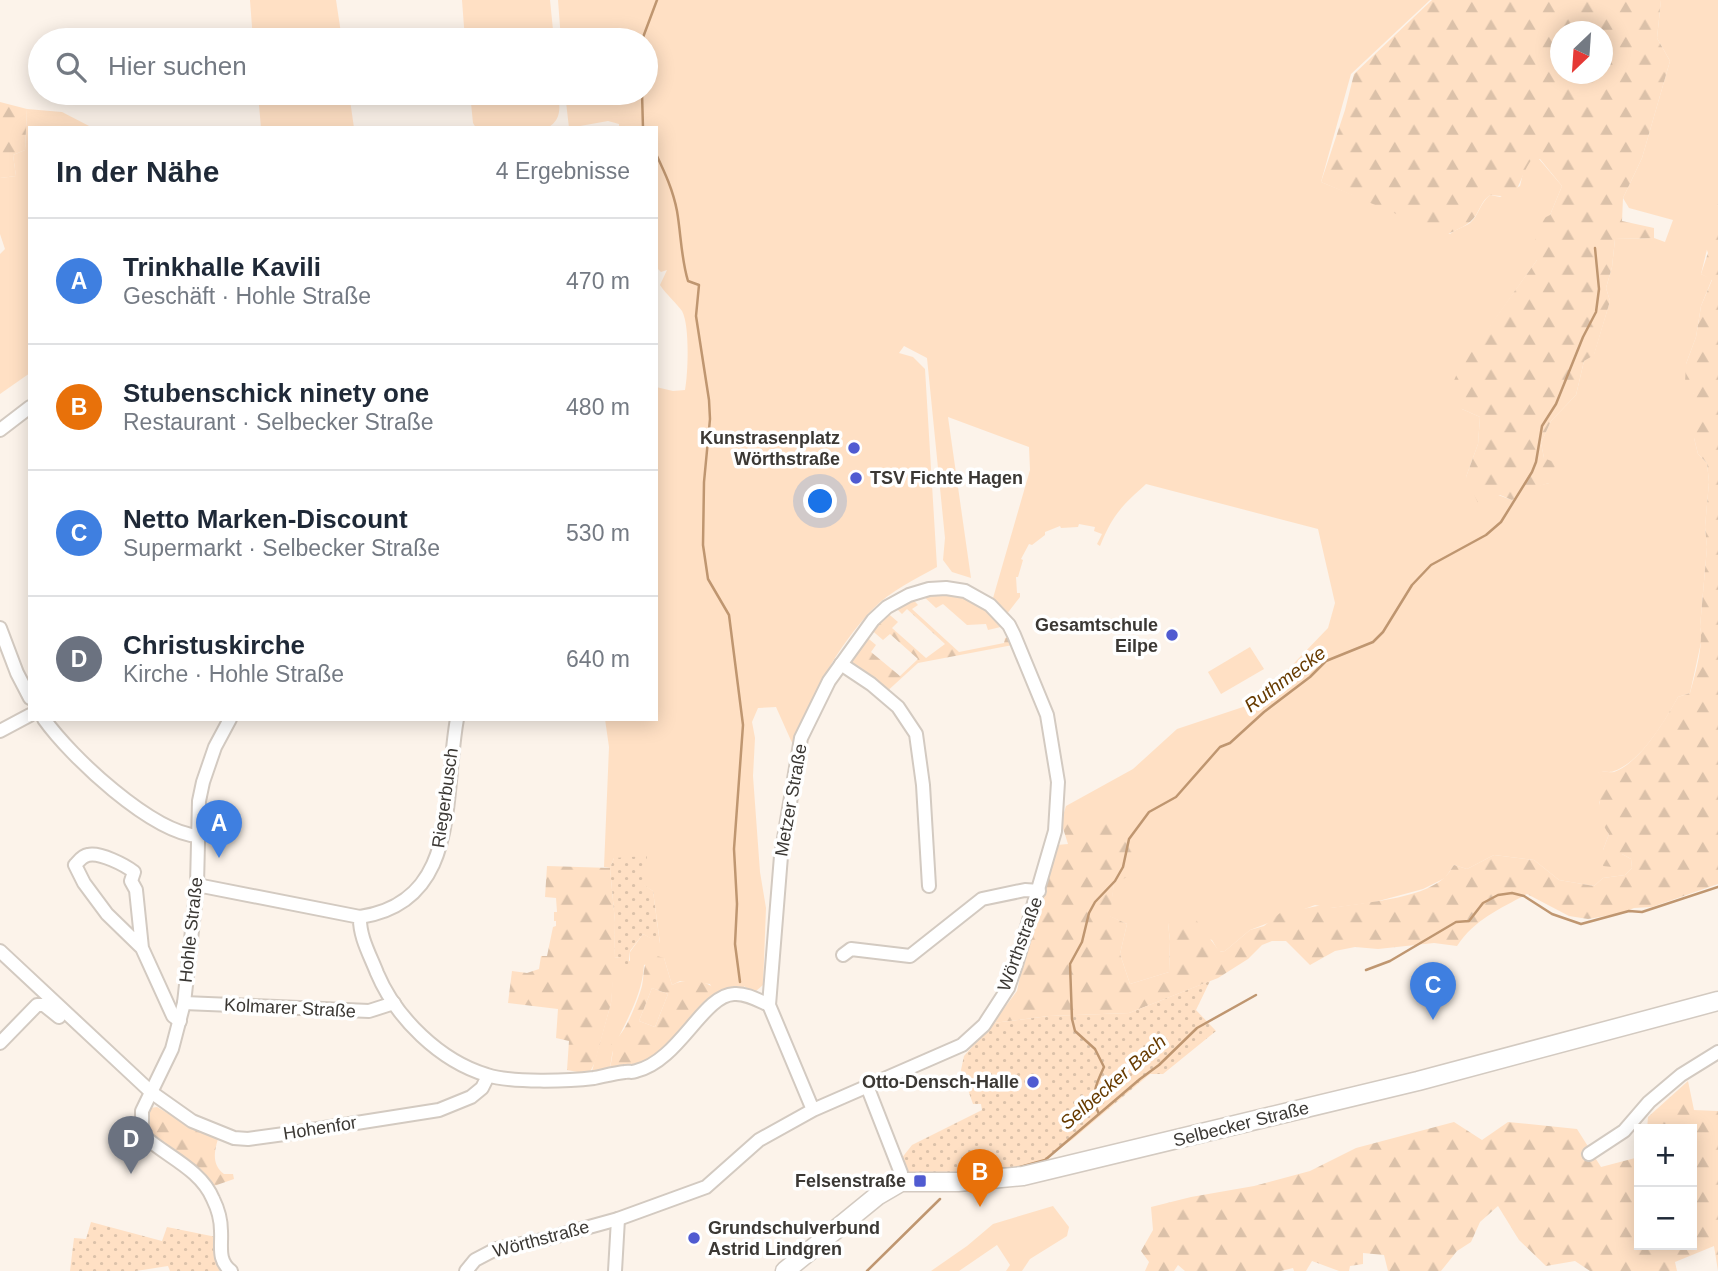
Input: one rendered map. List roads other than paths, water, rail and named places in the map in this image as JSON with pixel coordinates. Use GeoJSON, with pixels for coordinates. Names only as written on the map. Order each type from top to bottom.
{"type":"FeatureCollection","features":[{"type":"Feature","properties":{"kind":"main road","name":"Selbecker Straße"},"geometry":{"type":"LineString","coordinates":[[901,1182],[958,1182],[1023,1176],[1418,1081],[1718,1001]]}},
{"type":"Feature","properties":{"kind":"main road"},"geometry":{"type":"LineString","coordinates":[[785,1271],[877,1196],[901,1182]]}},
{"type":"Feature","properties":{"kind":"street"},"geometry":{"type":"LineString","coordinates":[[0,430],[28,409]]}},
{"type":"Feature","properties":{"kind":"street","name":"Wörthstraße"},"geometry":{"type":"LineString","coordinates":[[466,1271],[475,1261],[496,1249],[542,1240],[618,1219],[706,1187],[759,1140],[813,1110],[962,1045],[984,1025],[1008,988],[1055,831],[1058,782],[1047,715],[1011,629],[997,611],[965,591],[946,588],[914,593],[887,607],[878,615],[841,664]]}},
{"type":"Feature","properties":{"kind":"street"},"geometry":{"type":"LineString","coordinates":[[0,628],[28,694]]}},
{"type":"Feature","properties":{"kind":"street"},"geometry":{"type":"LineString","coordinates":[[841,664],[871,684],[898,707],[916,734],[923,785],[929,886]]}},
{"type":"Feature","properties":{"kind":"street","name":"Metzer Straße"},"geometry":{"type":"LineString","coordinates":[[813,1110],[769,1005],[781,856],[801,738],[829,681],[841,664]]}},
{"type":"Feature","properties":{"kind":"street"},"geometry":{"type":"LineString","coordinates":[[0,731],[28,716]]}},
{"type":"Feature","properties":{"kind":"street"},"geometry":{"type":"LineString","coordinates":[[46,721],[79,760],[97,776],[180,834],[198,836]]}},
{"type":"Feature","properties":{"kind":"street","name":"Hohle Straße"},"geometry":{"type":"LineString","coordinates":[[229,721],[215,747],[203,782],[197,885],[180,1021],[172,1049],[142,1111],[144,1134],[167,1155],[198,1176],[212,1196],[220,1222],[221,1256],[227,1268],[232,1271]]}},
{"type":"Feature","properties":{"kind":"street","name":"Riegerbusch"},"geometry":{"type":"LineString","coordinates":[[360,917],[385,912],[405,902],[430,873],[441,846],[457,721]]}},
{"type":"Feature","properties":{"kind":"street","name":"Hohle Straße"},"geometry":{"type":"LineString","coordinates":[[142,948],[107,914],[84,883],[75,865],[84,856],[97,854],[122,862],[134,872],[131,881],[136,890],[142,948],[173,1016],[180,1021]]}},
{"type":"Feature","properties":{"kind":"street"},"geometry":{"type":"LineString","coordinates":[[197,885],[360,917],[360,929],[379,978],[408,1021],[443,1052],[488,1076],[534,1080],[590,1078],[635,1072],[655,1063],[674,1049],[716,999],[732,993],[769,1005]]}},
{"type":"Feature","properties":{"kind":"street"},"geometry":{"type":"LineString","coordinates":[[843,956],[851,950],[910,956],[982,899],[1025,890],[1039,891]]}},
{"type":"Feature","properties":{"kind":"street","name":"Hohenfor"},"geometry":{"type":"LineString","coordinates":[[0,951],[151,1092],[205,1128],[234,1138],[248,1139],[439,1110],[471,1097],[482,1088],[488,1076]]}},
{"type":"Feature","properties":{"kind":"street","name":"Kolmarer Straße"},"geometry":{"type":"LineString","coordinates":[[184,1003],[369,1011],[394,1003]]}},
{"type":"Feature","properties":{"kind":"street"},"geometry":{"type":"LineString","coordinates":[[0,1043],[37,1005],[44,1005],[61,1018],[73,1020]]}},
{"type":"Feature","properties":{"kind":"street"},"geometry":{"type":"LineString","coordinates":[[1589,1154],[1624,1131],[1649,1102],[1681,1075],[1718,1052]]}},
{"type":"Feature","properties":{"kind":"street"},"geometry":{"type":"LineString","coordinates":[[867,1086],[901,1173],[901,1182]]}},
{"type":"Feature","properties":{"kind":"street"},"geometry":{"type":"LineString","coordinates":[[615,1271],[618,1219]]}},
{"type":"Feature","properties":{"kind":"waterway"},"geometry":{"type":"LineString","coordinates":[[646,28],[657,0]]}},
{"type":"Feature","properties":{"kind":"waterway"},"geometry":{"type":"LineString","coordinates":[[642,105],[643,126]]}},
{"type":"Feature","properties":{"kind":"waterway"},"geometry":{"type":"LineString","coordinates":[[658,159],[675,203],[688,281],[699,285],[696,316],[710,419],[704,482],[703,545],[708,579],[729,615],[743,725],[734,849],[737,904],[735,944],[740,982]]}},
{"type":"Feature","properties":{"kind":"waterway","name":"Ruthmecke"},"geometry":{"type":"LineString","coordinates":[[1099,1114],[1095,1096],[1104,1067],[1095,1049],[1075,1031],[1070,964],[1082,942],[1089,913],[1095,902],[1115,881],[1123,867],[1129,839],[1149,812],[1176,797],[1220,747],[1230,743],[1326,661],[1373,642],[1383,632],[1412,585],[1431,565],[1486,535],[1501,522],[1532,472],[1542,426],[1556,404],[1596,312],[1599,289],[1595,248]]}},
{"type":"Feature","properties":{"kind":"waterway","name":"Selbecker Bach"},"geometry":{"type":"LineString","coordinates":[[1366,970],[1390,961],[1456,922],[1469,921],[1483,903],[1498,895],[1512,893],[1524,896],[1552,914],[1581,924],[1629,911],[1642,912],[1718,887]]}},
{"type":"Feature","properties":{"kind":"waterway","name":"Selbecker Bach"},"geometry":{"type":"LineString","coordinates":[[981,1170],[1016,1168],[1045,1160],[1159,1065],[1197,1028],[1256,995]]}},
{"type":"Feature","properties":{"kind":"waterway","name":"Selbecker Bach"},"geometry":{"type":"LineString","coordinates":[[867,1271],[940,1199]]}},
{"type":"Feature","properties":{"kind":"place","name":"Kunstrasenplatz Wörthstraße"},"geometry":{"type":"Point","coordinates":[854,448]}},
{"type":"Feature","properties":{"kind":"place","name":"TSV Fichte Hagen"},"geometry":{"type":"Point","coordinates":[856,478]}},
{"type":"Feature","properties":{"kind":"place","name":"Gesamtschule Eilpe"},"geometry":{"type":"Point","coordinates":[1172,635]}},
{"type":"Feature","properties":{"kind":"place","name":"Trinkhalle Kavili"},"geometry":{"type":"Point","coordinates":[219,858]}},
{"type":"Feature","properties":{"kind":"place","name":"Netto Marken-Discount"},"geometry":{"type":"Point","coordinates":[1433,1020]}},
{"type":"Feature","properties":{"kind":"place","name":"Otto-Densch-Halle"},"geometry":{"type":"Point","coordinates":[1033,1082]}},
{"type":"Feature","properties":{"kind":"place","name":"Christuskirche"},"geometry":{"type":"Point","coordinates":[131,1174]}},
{"type":"Feature","properties":{"kind":"place","name":"Felsenstraße"},"geometry":{"type":"Point","coordinates":[920,1181]}},
{"type":"Feature","properties":{"kind":"place","name":"Stubenschick ninety one"},"geometry":{"type":"Point","coordinates":[980,1207]}},
{"type":"Feature","properties":{"kind":"place","name":"Grundschulverbund Astrid Lindgren"},"geometry":{"type":"Point","coordinates":[694,1238]}}]}
